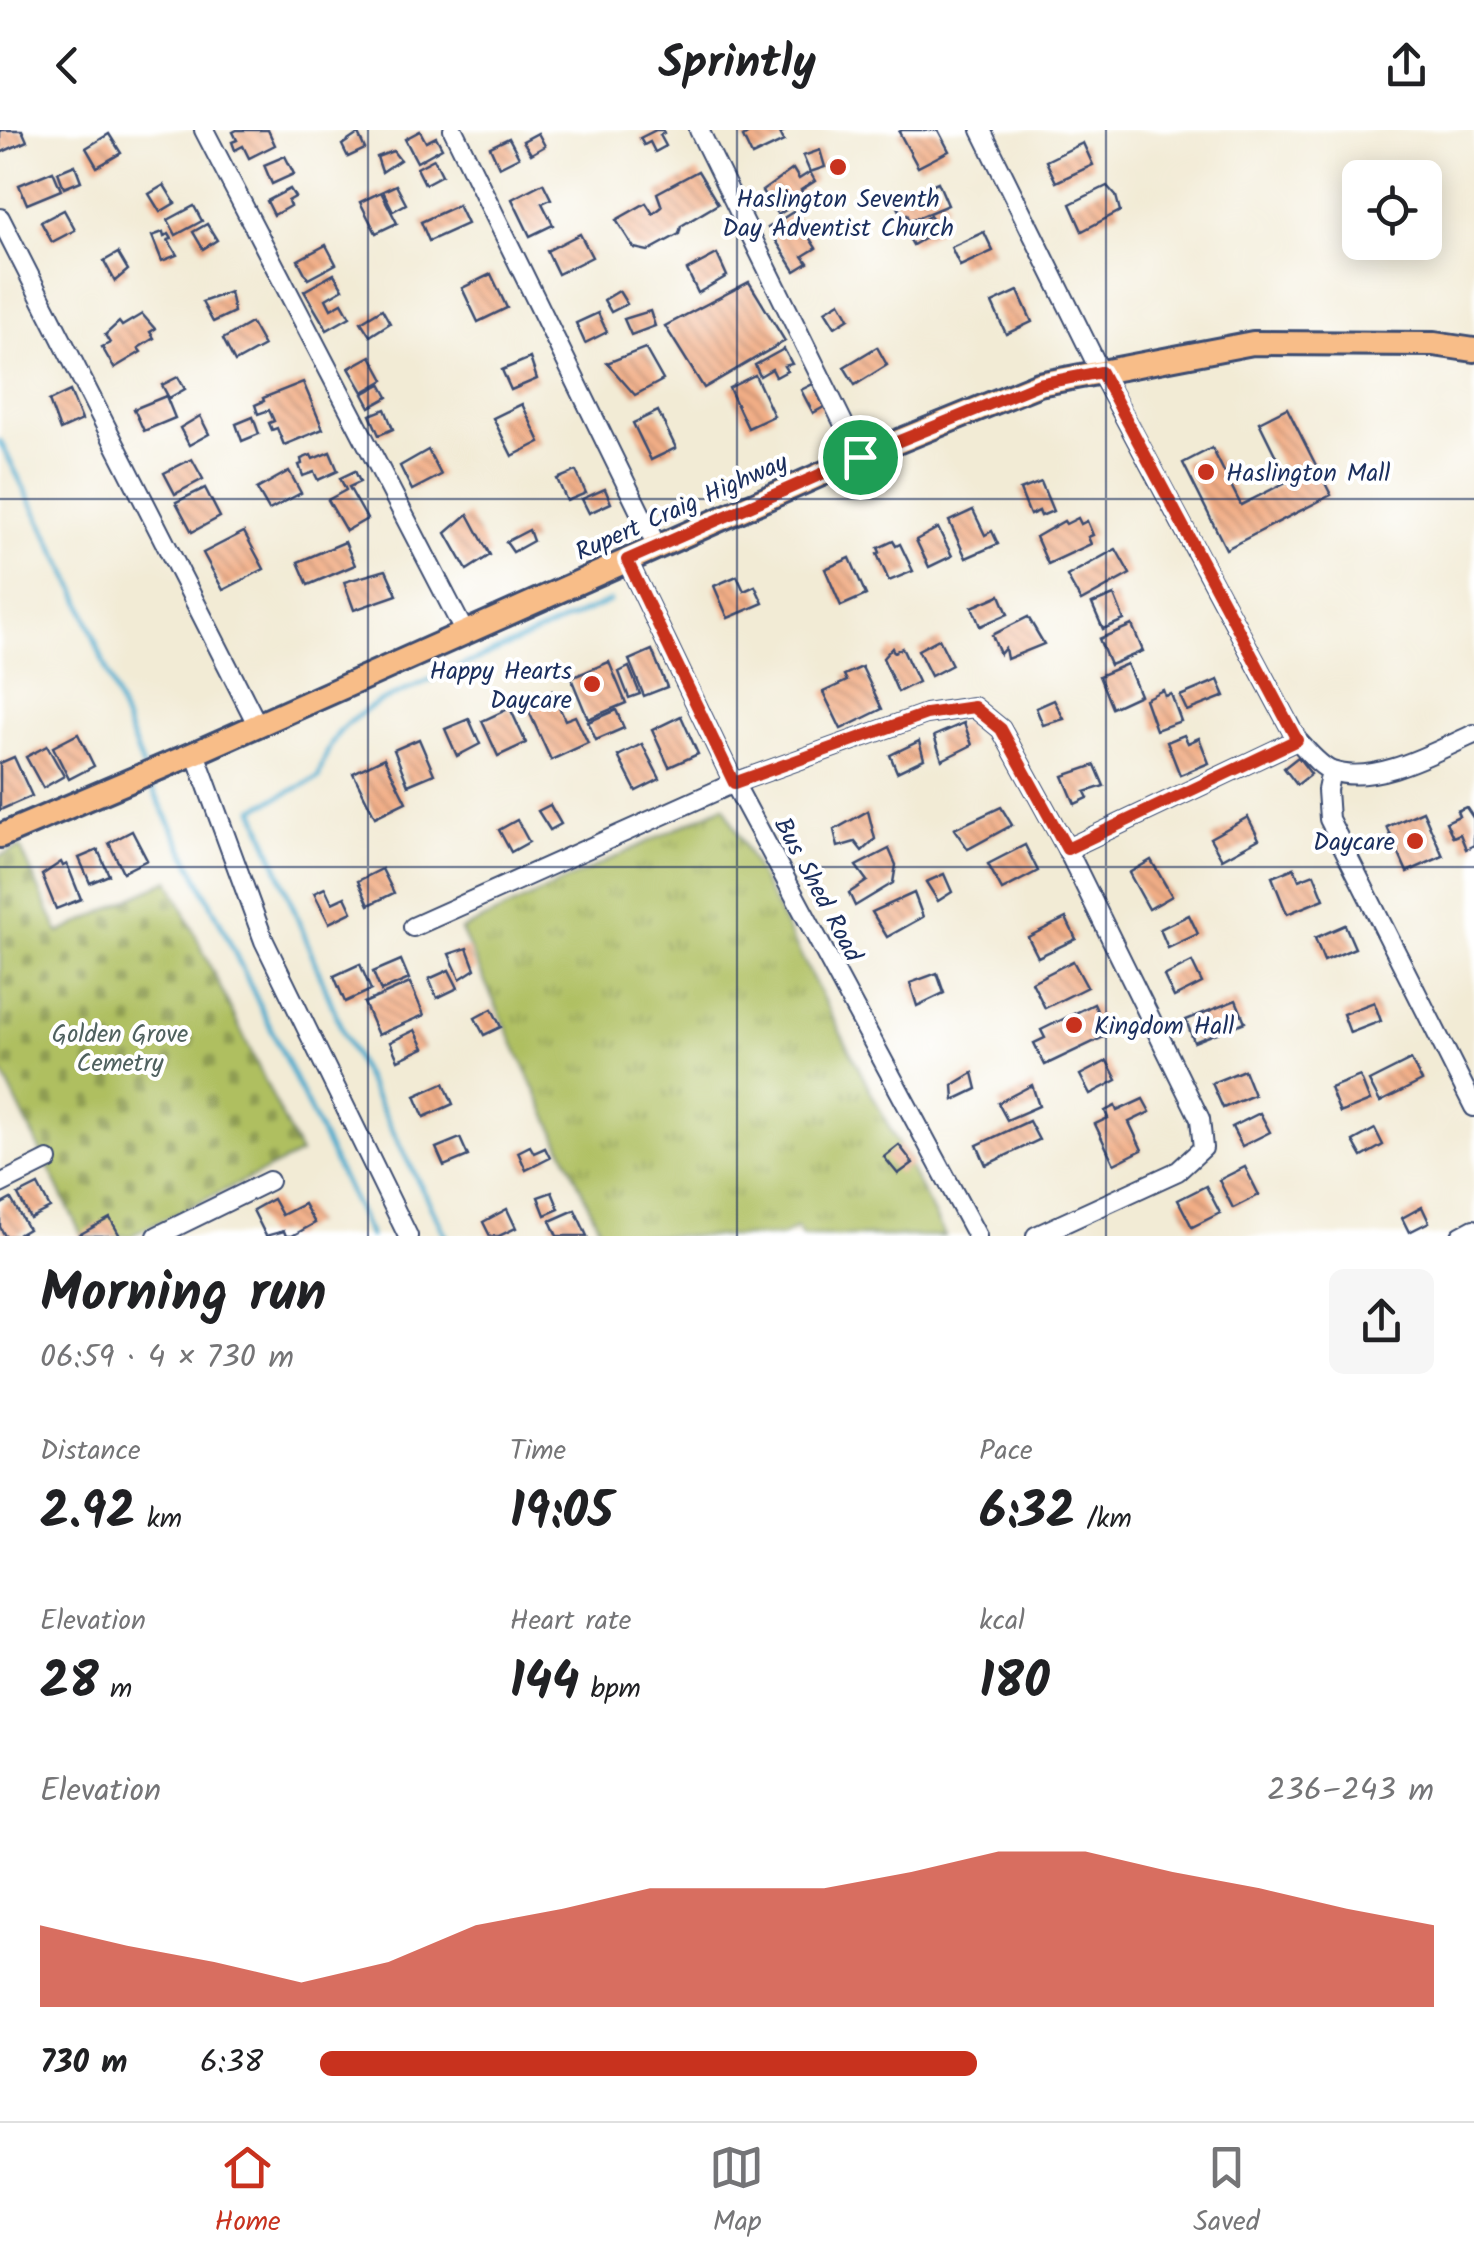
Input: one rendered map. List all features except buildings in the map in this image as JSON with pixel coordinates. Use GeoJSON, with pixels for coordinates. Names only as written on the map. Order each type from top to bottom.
{"type":"FeatureCollection","features":[{"type":"Feature","properties":{"kind":"main road","name":"Rupert Craig Highway"},"geometry":{"type":"LineString","coordinates":[[0,836],[860,457],[1039,384],[1253,343],[1434,344],[1474,350]]}},
{"type":"Feature","properties":{"kind":"street"},"geometry":{"type":"LineString","coordinates":[[204,130],[464,631]]}},
{"type":"Feature","properties":{"kind":"street"},"geometry":{"type":"LineString","coordinates":[[453,130],[657,547]]}},
{"type":"Feature","properties":{"kind":"street"},"geometry":{"type":"LineString","coordinates":[[699,130],[860,457]]}},
{"type":"Feature","properties":{"kind":"street"},"geometry":{"type":"LineString","coordinates":[[981,130],[1101,372],[1297,740],[1331,771],[1364,774],[1404,766],[1474,734]]}},
{"type":"Feature","properties":{"kind":"street"},"geometry":{"type":"LineString","coordinates":[[0,218],[257,724]]}},
{"type":"Feature","properties":{"kind":"street","name":"Bus Shed Road"},"geometry":{"type":"LineString","coordinates":[[627,560],[734,783],[977,1236]]}},
{"type":"Feature","properties":{"kind":"street"},"geometry":{"type":"LineString","coordinates":[[413,927],[734,783],[926,714],[974,707],[1001,729],[1067,849],[1200,1120],[1204,1148],[1178,1171],[1036,1236]]}},
{"type":"Feature","properties":{"kind":"street"},"geometry":{"type":"LineString","coordinates":[[1067,849],[1297,740]]}},
{"type":"Feature","properties":{"kind":"street"},"geometry":{"type":"LineString","coordinates":[[195,753],[264,942],[408,1236]]}},
{"type":"Feature","properties":{"kind":"street"},"geometry":{"type":"LineString","coordinates":[[1331,771],[1327,790],[1330,819],[1474,1107]]}},
{"type":"Feature","properties":{"kind":"street"},"geometry":{"type":"LineString","coordinates":[[0,1184],[48,1160]]}},
{"type":"Feature","properties":{"kind":"street"},"geometry":{"type":"LineString","coordinates":[[157,1236],[270,1181]]}},
{"type":"Feature","properties":{"kind":"street"},"geometry":{"type":"LineString","coordinates":[[1460,1236],[1474,1230]]}},
{"type":"Feature","properties":{"kind":"green space"},"geometry":{"type":"Polygon","coordinates":[[[724,806],[945,1236],[802,1236],[797,1228],[782,1236],[603,1236],[461,930],[724,806]]]}},
{"type":"Feature","properties":{"kind":"green space","name":"Golden Grove Cemetry"},"geometry":{"type":"Polygon","coordinates":[[[20,847],[59,933],[169,880],[300,1154],[130,1236],[82,1236],[0,1068],[0,856],[20,847]]]}},
{"type":"Feature","properties":{"kind":"waterway"},"geometry":{"type":"LineString","coordinates":[[0,441],[78,595],[143,767]]}},
{"type":"Feature","properties":{"kind":"waterway"},"geometry":{"type":"LineString","coordinates":[[446,1236],[344,1035],[254,809],[318,778],[338,733],[377,703],[610,601]]}},
{"type":"Feature","properties":{"kind":"waterway"},"geometry":{"type":"LineString","coordinates":[[149,782],[370,1236]]}},
{"type":"Feature","properties":{"kind":"place","name":"Haslington Seventh Day Adventist Church"},"geometry":{"type":"Point","coordinates":[838,167]}},
{"type":"Feature","properties":{"kind":"place","name":"Haslington Mall"},"geometry":{"type":"Point","coordinates":[1206,472]}},
{"type":"Feature","properties":{"kind":"place","name":"Happy Hearts Daycare"},"geometry":{"type":"Point","coordinates":[592,684]}},
{"type":"Feature","properties":{"kind":"place","name":"Daycare"},"geometry":{"type":"Point","coordinates":[1415,841]}},
{"type":"Feature","properties":{"kind":"place","name":"Kingdom Hall"},"geometry":{"type":"Point","coordinates":[1074,1025]}},
{"type":"Feature","properties":{"kind":"route"},"geometry":{"type":"LineString","coordinates":[[1101,372],[1297,740],[1067,849],[1001,729],[974,707],[926,714],[734,783],[627,560],[860,457],[1039,384],[1101,372]]}}]}
